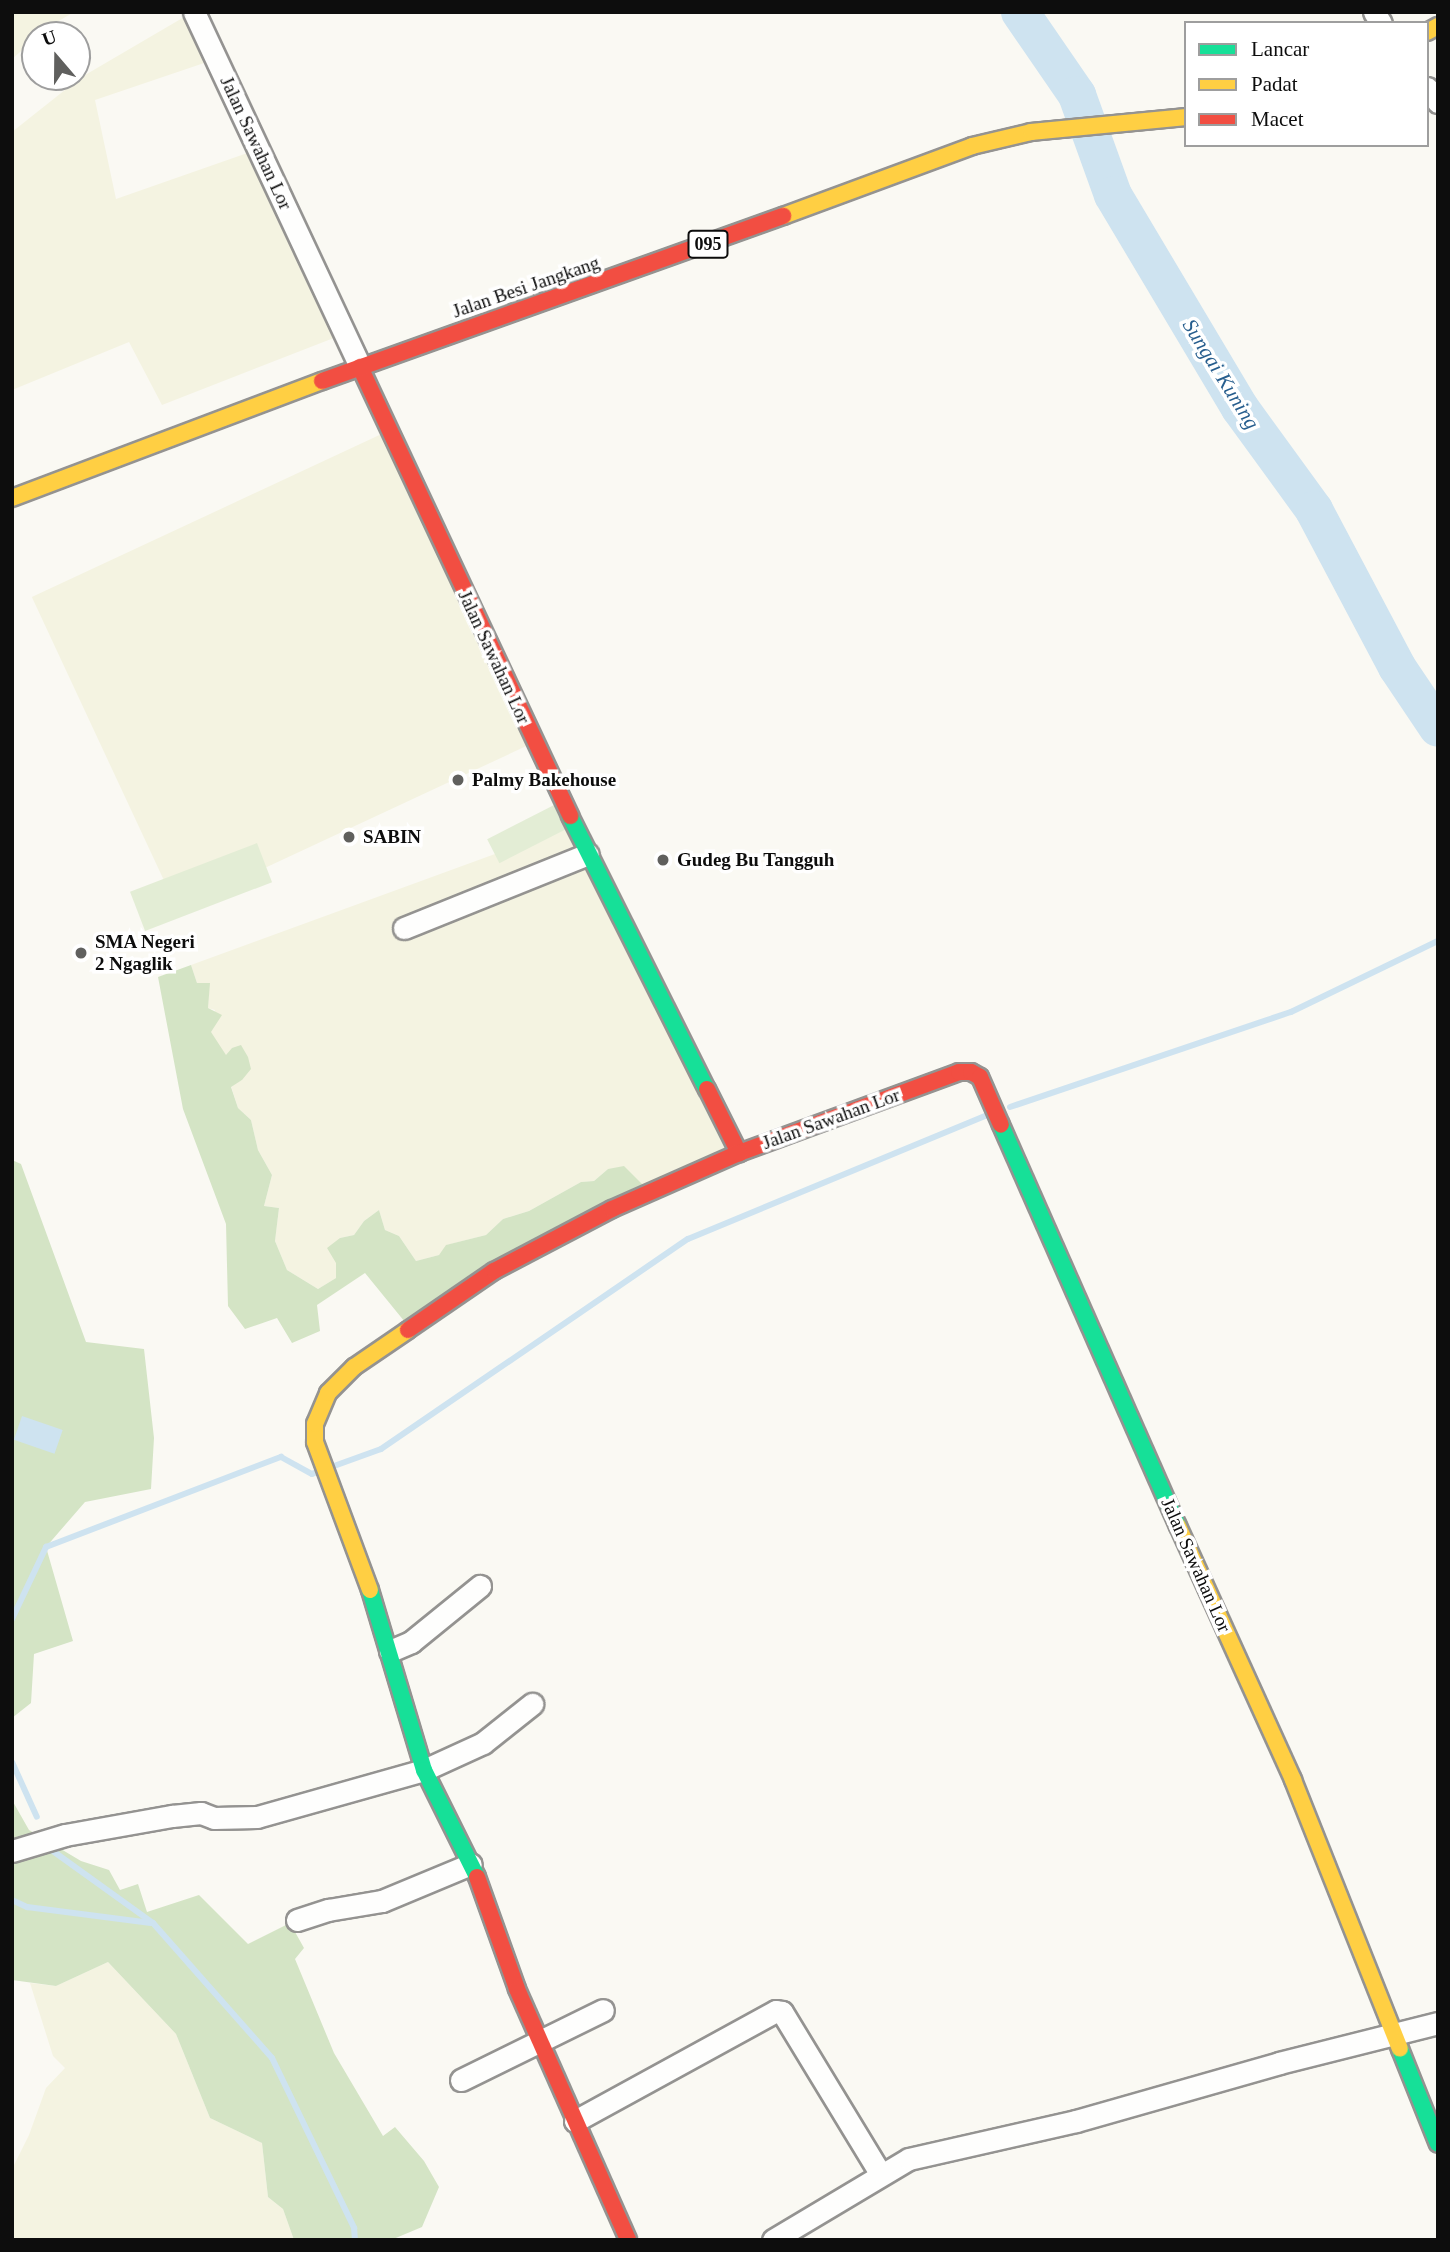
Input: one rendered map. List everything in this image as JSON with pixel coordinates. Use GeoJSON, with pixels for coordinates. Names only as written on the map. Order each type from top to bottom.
{"type":"FeatureCollection","features":[{"type":"Feature","properties":{"kind":"main road","name":"Jalan Besi Jangkang"},"geometry":{"type":"LineString","coordinates":[[12,498],[360,367],[598,285],[972,146],[1031,132],[1184,117]]}},
{"type":"Feature","properties":{"kind":"main road","name":"Jalan Sawahan Lor"},"geometry":{"type":"LineString","coordinates":[[360,367],[588,854],[739,1153],[959,1072],[971,1072],[980,1077],[1141,1445],[1293,1780],[1339,1901],[1397,2035],[1438,2144]]}},
{"type":"Feature","properties":{"kind":"main road"},"geometry":{"type":"LineString","coordinates":[[628,2240],[517,1989],[486,1895],[424,1770],[390,1651],[316,1442],[315,1424],[328,1393],[354,1367],[494,1271],[612,1209],[739,1153]]}},
{"type":"Feature","properties":{"kind":"street","name":"Jalan Sawahan Lor"},"geometry":{"type":"LineString","coordinates":[[194,12],[360,367]]}},
{"type":"Feature","properties":{"kind":"street"},"geometry":{"type":"LineString","coordinates":[[404,928],[588,854]]}},
{"type":"Feature","properties":{"kind":"street"},"geometry":{"type":"LineString","coordinates":[[390,1651],[419,1636],[480,1586]]}},
{"type":"Feature","properties":{"kind":"street"},"geometry":{"type":"LineString","coordinates":[[12,1851],[65,1835],[172,1815],[201,1813],[214,1818],[257,1817],[424,1770],[483,1743],[532,1704]]}},
{"type":"Feature","properties":{"kind":"street"},"geometry":{"type":"LineString","coordinates":[[297,1920],[328,1910],[382,1902],[471,1864]]}},
{"type":"Feature","properties":{"kind":"street"},"geometry":{"type":"LineString","coordinates":[[461,2080],[603,2010]]}},
{"type":"Feature","properties":{"kind":"street"},"geometry":{"type":"LineString","coordinates":[[575,2121],[776,2011],[782,2012],[880,2173]]}},
{"type":"Feature","properties":{"kind":"street"},"geometry":{"type":"LineString","coordinates":[[773,2240],[880,2173],[909,2159],[1076,2122],[1279,2063],[1438,2023]]}},
{"type":"Feature","properties":{"kind":"green space"},"geometry":{"type":"Polygon","coordinates":[[[12,12],[74,12],[59,21],[21,21],[21,51],[12,59],[12,12]]]}},
{"type":"Feature","properties":{"kind":"green space"},"geometry":{"type":"Polygon","coordinates":[[[191,13],[213,60],[95,100],[116,199],[256,150],[344,334],[162,405],[129,342],[12,390],[12,132],[64,91],[91,91],[91,72],[191,13]]]}},
{"type":"Feature","properties":{"kind":"green space"},"geometry":{"type":"Polygon","coordinates":[[[388,431],[533,743],[177,909],[32,597],[388,431]]]}},
{"type":"Feature","properties":{"kind":"green space"},"geometry":{"type":"Polygon","coordinates":[[[562,801],[574,825],[499,863],[487,839],[562,801]]]}},
{"type":"Feature","properties":{"kind":"green space"},"geometry":{"type":"Polygon","coordinates":[[[574,825],[739,1153],[650,1192],[608,1169],[594,1181],[581,1182],[529,1211],[503,1219],[486,1235],[447,1245],[439,1255],[416,1261],[399,1236],[385,1230],[379,1210],[364,1221],[354,1235],[340,1238],[336,1278],[318,1289],[287,1270],[275,1241],[279,1208],[264,1206],[272,1175],[258,1150],[251,1120],[238,1108],[231,1086],[242,1080],[210,1032],[215,1010],[208,1008],[209,983],[197,983],[191,965],[574,825]]]}},
{"type":"Feature","properties":{"kind":"green space"},"geometry":{"type":"Polygon","coordinates":[[[257,843],[272,882],[145,931],[130,892],[257,843]]]}},
{"type":"Feature","properties":{"kind":"green space"},"geometry":{"type":"Polygon","coordinates":[[[191,965],[197,983],[210,983],[208,1008],[222,1015],[211,1032],[226,1055],[232,1048],[241,1045],[248,1057],[251,1069],[242,1080],[231,1087],[238,1108],[251,1120],[258,1150],[272,1175],[264,1206],[279,1208],[275,1241],[287,1270],[318,1289],[336,1278],[336,1263],[327,1248],[340,1238],[354,1235],[364,1221],[379,1210],[385,1230],[399,1236],[416,1261],[439,1255],[446,1245],[486,1235],[503,1219],[529,1211],[581,1182],[594,1181],[608,1169],[624,1166],[650,1192],[409,1327],[365,1273],[317,1305],[320,1331],[292,1343],[277,1318],[245,1329],[228,1306],[226,1224],[183,1109],[158,977],[191,965]]]}},
{"type":"Feature","properties":{"kind":"green space"},"geometry":{"type":"Polygon","coordinates":[[[12,1160],[21,1164],[86,1342],[144,1349],[154,1438],[151,1489],[85,1502],[46,1547],[73,1641],[34,1654],[31,1703],[12,1718],[12,1160]]]}},
{"type":"Feature","properties":{"kind":"green space"},"geometry":{"type":"Polygon","coordinates":[[[12,1800],[29,1830],[81,1861],[109,1870],[120,1890],[138,1884],[147,1912],[199,1895],[248,1944],[290,1923],[304,1948],[295,1959],[334,2053],[383,2136],[395,2127],[424,2161],[439,2187],[422,2227],[391,2240],[294,2240],[283,2209],[268,2197],[262,2143],[210,2118],[176,2034],[108,1962],[56,1986],[12,1980],[12,1800]]]}},
{"type":"Feature","properties":{"kind":"green space"},"geometry":{"type":"Polygon","coordinates":[[[108,1962],[176,2034],[210,2118],[262,2143],[268,2197],[283,2209],[294,2240],[12,2240],[12,2169],[29,2135],[46,2088],[65,2068],[53,2056],[30,1983],[56,1986],[108,1962]]]}},
{"type":"Feature","properties":{"kind":"water"},"geometry":{"type":"Polygon","coordinates":[[[22,1416],[63,1430],[55,1454],[14,1440],[22,1416]]]}},
{"type":"Feature","properties":{"kind":"waterway","name":"Sungai Kuning"},"geometry":{"type":"LineString","coordinates":[[1020,12],[1077,95],[1113,195],[1240,408],[1314,510],[1397,667],[1438,728]]}},
{"type":"Feature","properties":{"kind":"waterway"},"geometry":{"type":"LineString","coordinates":[[1010,1107],[1291,1012],[1438,941]]}},
{"type":"Feature","properties":{"kind":"waterway"},"geometry":{"type":"LineString","coordinates":[[334,1466],[381,1449],[688,1239],[987,1115]]}},
{"type":"Feature","properties":{"kind":"waterway"},"geometry":{"type":"LineString","coordinates":[[12,1619],[46,1547],[281,1457],[312,1474],[317,1472]]}},
{"type":"Feature","properties":{"kind":"waterway"},"geometry":{"type":"LineString","coordinates":[[12,1762],[37,1817]]}},
{"type":"Feature","properties":{"kind":"waterway"},"geometry":{"type":"LineString","coordinates":[[50,1849],[153,1923],[272,2058],[354,2228],[355,2240]]}},
{"type":"Feature","properties":{"kind":"waterway"},"geometry":{"type":"LineString","coordinates":[[12,1900],[27,1907],[151,1923]]}},
{"type":"Feature","properties":{"kind":"traffic: fast"},"geometry":{"type":"LineString","coordinates":[[570,816],[707,1089]]}},
{"type":"Feature","properties":{"kind":"traffic: fast"},"geometry":{"type":"LineString","coordinates":[[1001,1125],[1178,1526]]}},
{"type":"Feature","properties":{"kind":"traffic: fast"},"geometry":{"type":"LineString","coordinates":[[370,1590],[424,1770],[477,1877]]}},
{"type":"Feature","properties":{"kind":"traffic: fast"},"geometry":{"type":"LineString","coordinates":[[1400,2049],[1438,2144]]}},
{"type":"Feature","properties":{"kind":"traffic: slow"},"geometry":{"type":"LineString","coordinates":[[1429,31],[1438,26]]}},
{"type":"Feature","properties":{"kind":"traffic: slow"},"geometry":{"type":"LineString","coordinates":[[783,216],[972,146],[1031,132],[1184,117]]}},
{"type":"Feature","properties":{"kind":"traffic: slow"},"geometry":{"type":"LineString","coordinates":[[12,498],[322,381]]}},
{"type":"Feature","properties":{"kind":"traffic: slow"},"geometry":{"type":"LineString","coordinates":[[370,1590],[315,1442],[315,1424],[328,1393],[354,1367],[408,1330]]}},
{"type":"Feature","properties":{"kind":"traffic: slow"},"geometry":{"type":"LineString","coordinates":[[1178,1526],[1293,1780],[1400,2049]]}},
{"type":"Feature","properties":{"kind":"traffic: jam"},"geometry":{"type":"LineString","coordinates":[[322,381],[783,216]]}},
{"type":"Feature","properties":{"kind":"traffic: jam"},"geometry":{"type":"LineString","coordinates":[[360,367],[570,816]]}},
{"type":"Feature","properties":{"kind":"traffic: jam"},"geometry":{"type":"LineString","coordinates":[[707,1089],[739,1153],[959,1072],[971,1072],[980,1077],[1001,1125]]}},
{"type":"Feature","properties":{"kind":"traffic: jam"},"geometry":{"type":"LineString","coordinates":[[408,1330],[494,1271],[612,1209],[739,1153]]}},
{"type":"Feature","properties":{"kind":"traffic: jam"},"geometry":{"type":"LineString","coordinates":[[477,1877],[517,1989],[628,2240]]}},
{"type":"Feature","properties":{"kind":"place","name":"Palmy Bakehouse"},"geometry":{"type":"Point","coordinates":[458,780]}},
{"type":"Feature","properties":{"kind":"place","name":"SABIN"},"geometry":{"type":"Point","coordinates":[349,837]}},
{"type":"Feature","properties":{"kind":"place","name":"Gudeg Bu Tangguh"},"geometry":{"type":"Point","coordinates":[663,860]}},
{"type":"Feature","properties":{"kind":"place","name":"SMA Negeri 2 Ngaglik"},"geometry":{"type":"Point","coordinates":[81,953]}}]}
